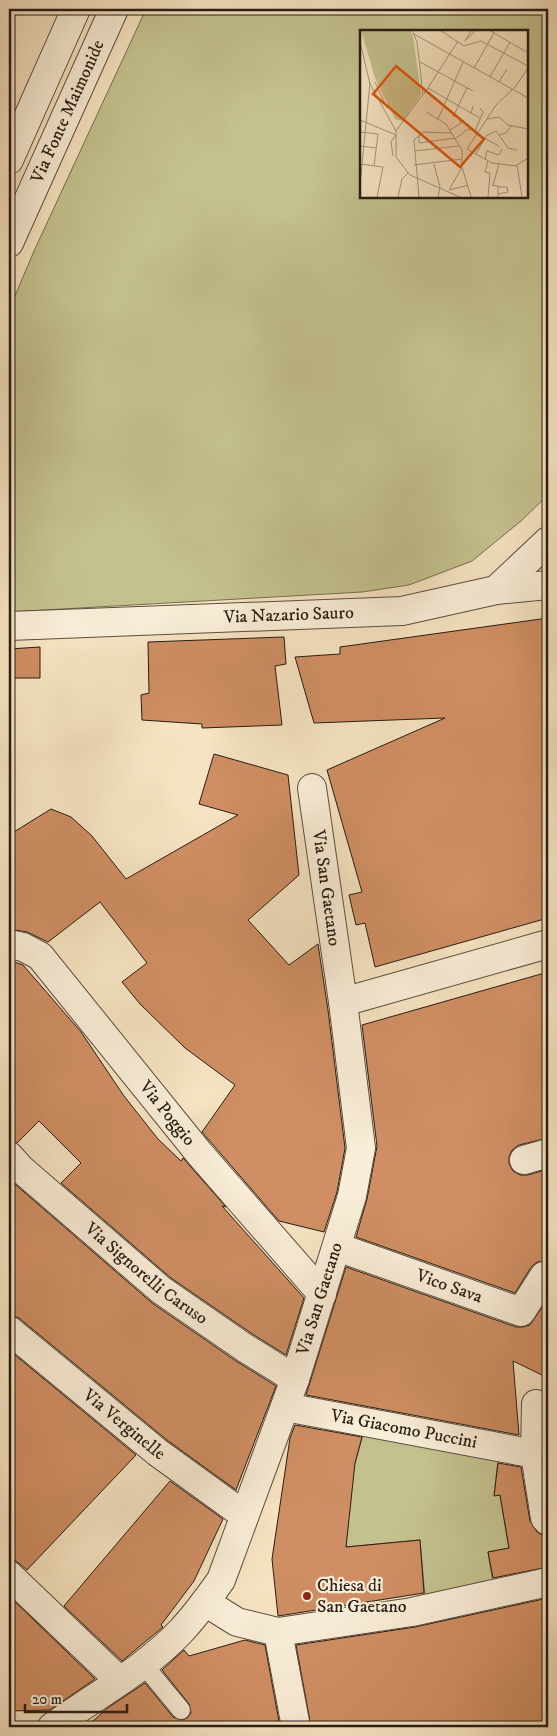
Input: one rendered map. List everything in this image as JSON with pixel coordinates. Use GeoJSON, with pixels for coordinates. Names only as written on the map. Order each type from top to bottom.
{"type":"FeatureCollection","features":[{"type":"Feature","properties":{"kind":"street","name":"Via Fonte Maimonide"},"geometry":{"type":"LineString","coordinates":[[9,160],[76,9]]}},
{"type":"Feature","properties":{"kind":"street","name":"Via Fonte Maimonide"},"geometry":{"type":"LineString","coordinates":[[9,243],[114,9]]}},
{"type":"Feature","properties":{"kind":"street"},"geometry":{"type":"LineString","coordinates":[[496,590],[548,541]]}},
{"type":"Feature","properties":{"kind":"street","name":"Via Nazario Sauro"},"geometry":{"type":"LineString","coordinates":[[9,626],[402,611],[496,590],[548,585]]}},
{"type":"Feature","properties":{"kind":"street","name":"Via San Gaetano"},"geometry":{"type":"LineString","coordinates":[[53,1726],[143,1664],[180,1632],[221,1580],[295,1379],[352,1196],[361,1148],[343,1002],[312,788]]}},
{"type":"Feature","properties":{"kind":"street","name":"Via Poggio"},"geometry":{"type":"LineString","coordinates":[[9,944],[23,947],[40,956],[199,1153],[322,1294]]}},
{"type":"Feature","properties":{"kind":"street"},"geometry":{"type":"LineString","coordinates":[[343,1002],[548,944]]}},
{"type":"Feature","properties":{"kind":"street","name":"Via Signorelli Caruso"},"geometry":{"type":"LineString","coordinates":[[9,1156],[21,1169],[161,1290],[245,1348],[295,1379]]}},
{"type":"Feature","properties":{"kind":"street","name":"Vico Sava"},"geometry":{"type":"LineString","coordinates":[[337,1246],[521,1312],[544,1276]]}},
{"type":"Feature","properties":{"kind":"street","name":"Via Verginelle"},"geometry":{"type":"LineString","coordinates":[[9,1330],[157,1452],[244,1515]]}},
{"type":"Feature","properties":{"kind":"street"},"geometry":{"type":"LineString","coordinates":[[536,1404],[530,1453],[545,1518],[548,1521]]}},
{"type":"Feature","properties":{"kind":"street","name":"Via Giacomo Puccini"},"geometry":{"type":"LineString","coordinates":[[285,1407],[530,1453]]}},
{"type":"Feature","properties":{"kind":"street"},"geometry":{"type":"LineString","coordinates":[[9,1575],[120,1681]]}},
{"type":"Feature","properties":{"kind":"street"},"geometry":{"type":"LineString","coordinates":[[205,1602],[237,1622],[278,1632],[412,1612],[548,1582]]}},
{"type":"Feature","properties":{"kind":"street"},"geometry":{"type":"LineString","coordinates":[[278,1632],[296,1727]]}},
{"type":"Feature","properties":{"kind":"lane"},"geometry":{"type":"LineString","coordinates":[[143,1664],[181,1710]]}},
{"type":"Feature","properties":{"kind":"shaded area"},"geometry":{"type":"Polygon","coordinates":[[[146,9],[548,9],[548,495],[521,521],[472,561],[409,585],[362,592],[9,612],[9,310],[34,251],[146,9]]]}},
{"type":"Feature","properties":{"kind":"shaded area"},"geometry":{"type":"Polygon","coordinates":[[[364,1431],[498,1460],[494,1495],[500,1495],[509,1548],[488,1552],[493,1583],[425,1597],[420,1540],[335,1548],[364,1431]]]}},
{"type":"Feature","properties":{"kind":"building"},"geometry":{"type":"Polygon","coordinates":[[[548,618],[548,918],[375,967],[365,923],[356,925],[349,895],[362,892],[327,770],[445,718],[314,723],[295,657],[340,654],[340,647],[548,618]]]}},
{"type":"Feature","properties":{"kind":"building"},"geometry":{"type":"Polygon","coordinates":[[[284,637],[286,664],[275,666],[282,725],[202,728],[202,724],[142,720],[141,695],[149,693],[148,642],[284,637]]]}},
{"type":"Feature","properties":{"kind":"building"},"geometry":{"type":"Polygon","coordinates":[[[40,647],[40,678],[9,678],[9,649],[40,647]]]}},
{"type":"Feature","properties":{"kind":"building"},"geometry":{"type":"Polygon","coordinates":[[[214,754],[288,775],[299,875],[248,920],[289,965],[318,944],[345,1148],[337,1192],[324,1232],[279,1221],[202,1132],[235,1085],[185,1048],[140,1004],[122,982],[147,963],[100,902],[48,942],[27,932],[9,929],[9,835],[51,809],[71,817],[92,836],[126,879],[238,815],[199,804],[214,754]]]}},
{"type":"Feature","properties":{"kind":"building"},"geometry":{"type":"Polygon","coordinates":[[[9,960],[23,965],[81,1032],[124,1096],[158,1139],[181,1161],[183,1158],[226,1207],[222,1206],[304,1298],[286,1355],[171,1278],[61,1183],[81,1163],[39,1121],[17,1143],[9,1141],[9,960]]]}},
{"type":"Feature","properties":{"kind":"building"},"geometry":{"type":"Polygon","coordinates":[[[548,972],[548,1138],[519,1145],[512,1150],[509,1164],[513,1171],[520,1175],[528,1175],[548,1169],[548,1261],[537,1262],[531,1267],[515,1293],[356,1237],[367,1199],[377,1146],[362,1025],[548,972]]]}},
{"type":"Feature","properties":{"kind":"building"},"geometry":{"type":"Polygon","coordinates":[[[9,1179],[152,1303],[276,1386],[236,1490],[167,1440],[19,1318],[9,1315],[9,1179]]]}},
{"type":"Feature","properties":{"kind":"building"},"geometry":{"type":"Polygon","coordinates":[[[346,1267],[516,1327],[530,1325],[548,1298],[548,1378],[513,1361],[519,1435],[306,1395],[346,1267]]]}},
{"type":"Feature","properties":{"kind":"building"},"geometry":{"type":"Polygon","coordinates":[[[9,1350],[136,1455],[27,1570],[19,1563],[9,1560],[9,1350]]]}},
{"type":"Feature","properties":{"kind":"building"},"geometry":{"type":"Polygon","coordinates":[[[295,1425],[362,1437],[355,1463],[346,1547],[420,1540],[424,1593],[278,1616],[272,1559],[290,1438],[295,1425]]]}},
{"type":"Feature","properties":{"kind":"building"},"geometry":{"type":"Polygon","coordinates":[[[498,1463],[521,1467],[530,1521],[537,1532],[548,1536],[548,1567],[493,1578],[488,1552],[509,1548],[500,1495],[494,1496],[498,1463]]]}},
{"type":"Feature","properties":{"kind":"building"},"geometry":{"type":"Polygon","coordinates":[[[170,1481],[223,1519],[194,1581],[161,1625],[163,1627],[122,1661],[64,1606],[170,1481]]]}},
{"type":"Feature","properties":{"kind":"building"},"geometry":{"type":"Polygon","coordinates":[[[9,1596],[95,1679],[50,1710],[9,1711],[9,1596]]]}},
{"type":"Feature","properties":{"kind":"building"},"geometry":{"type":"Polygon","coordinates":[[[548,1598],[548,1727],[311,1727],[296,1645],[415,1627],[548,1598]]]}},
{"type":"Feature","properties":{"kind":"building"},"geometry":{"type":"Polygon","coordinates":[[[245,1640],[265,1645],[280,1727],[86,1727],[109,1707],[145,1683],[173,1717],[182,1720],[187,1718],[191,1713],[189,1704],[162,1670],[184,1650],[189,1656],[245,1640]]]}},
{"type":"Feature","properties":{"kind":"place","name":"Chiesa di San Gaetano"},"geometry":{"type":"Point","coordinates":[307,1596]}}]}
